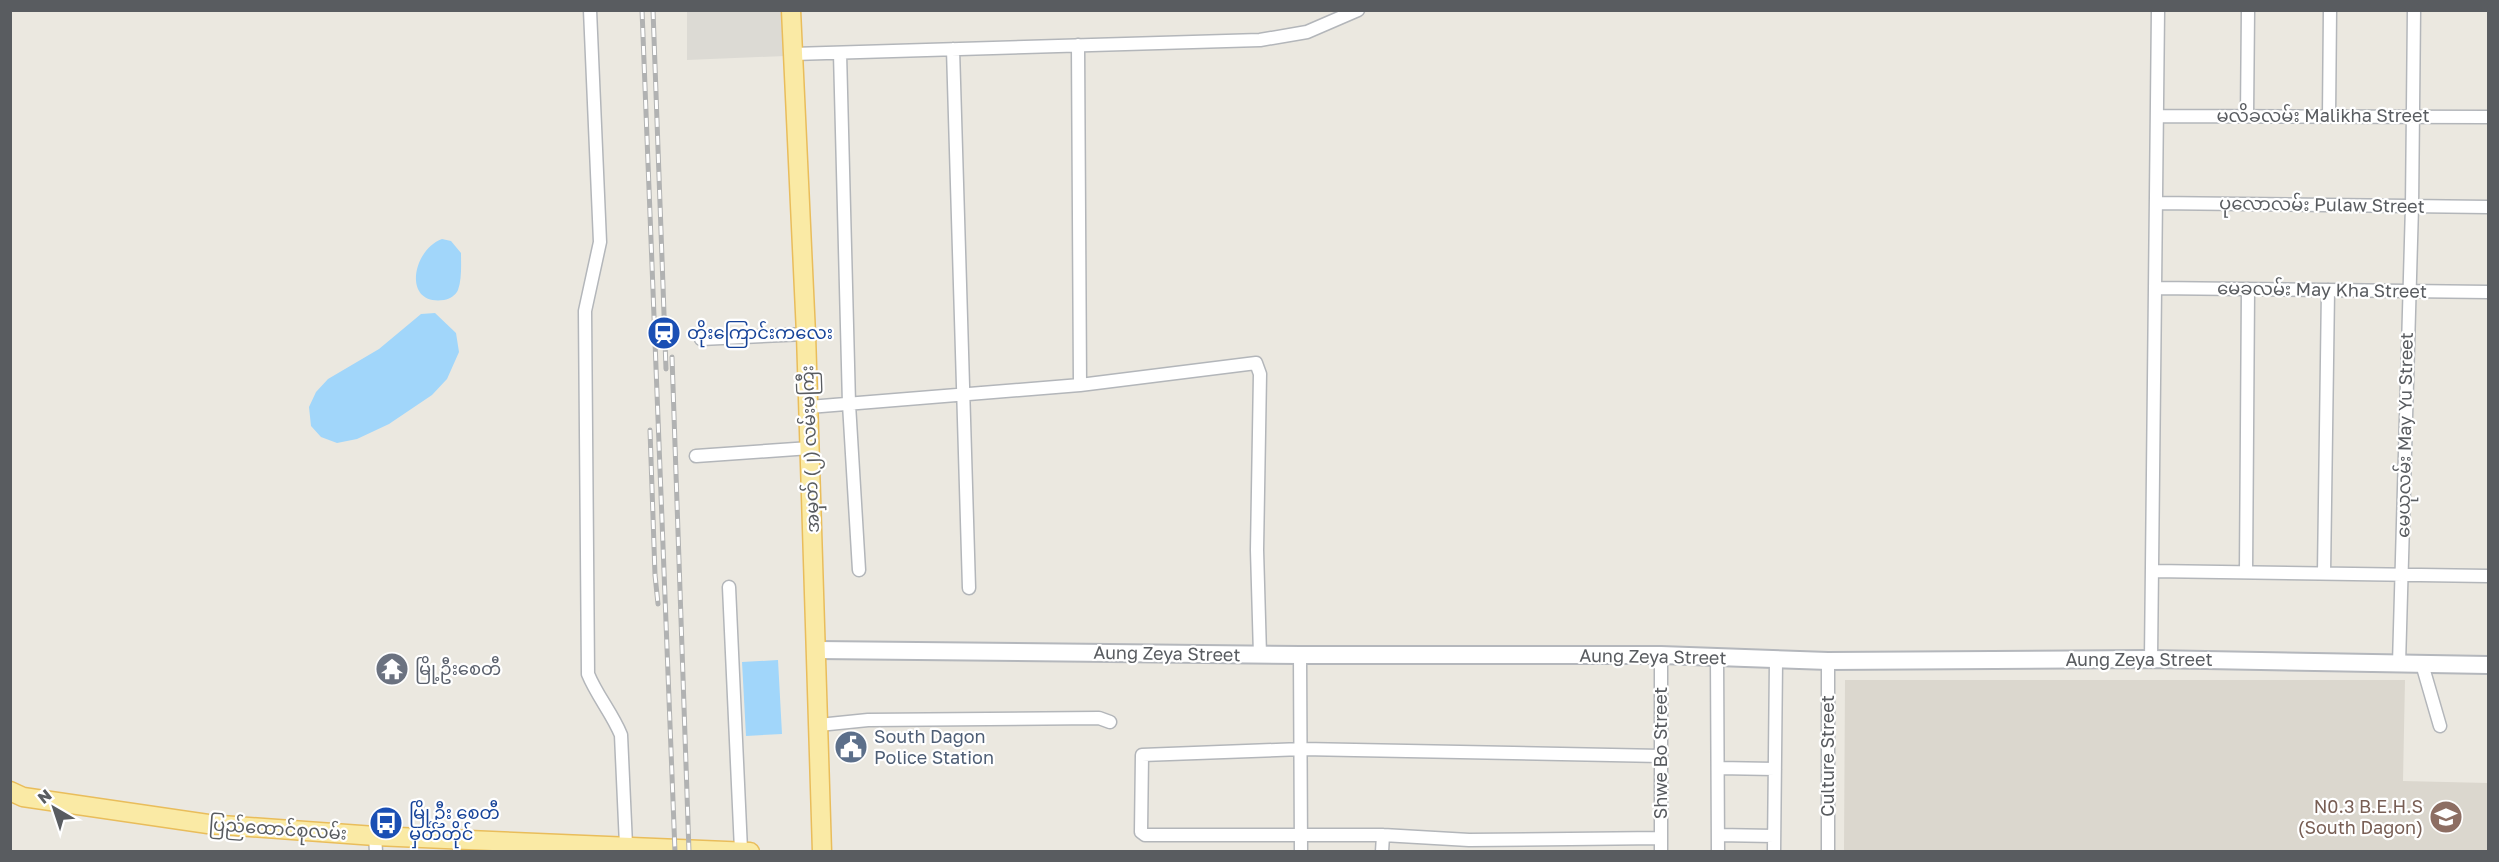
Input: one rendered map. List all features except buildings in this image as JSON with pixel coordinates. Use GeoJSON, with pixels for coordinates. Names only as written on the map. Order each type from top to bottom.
{"type":"FeatureCollection","features":[{"type":"Feature","properties":{"kind":"main road","name":"အမှတ် (၂) လမ်းမကြီး"},"geometry":{"type":"LineString","coordinates":[[791,10],[809,407],[822,852]]}},
{"type":"Feature","properties":{"kind":"main road","name":"ပြည်ထောင်စုလမ်း"},"geometry":{"type":"LineString","coordinates":[[15,796],[208,824],[376,844],[745,851]]}},
{"type":"Feature","properties":{"kind":"street"},"geometry":{"type":"LineString","coordinates":[[590,10],[600,242],[585,311],[588,674],[595,692],[621,735],[615,847]]}},
{"type":"Feature","properties":{"kind":"street"},"geometry":{"type":"LineString","coordinates":[[793,54],[1260,40],[1307,32],[1359,10]]}},
{"type":"Feature","properties":{"kind":"street"},"geometry":{"type":"LineString","coordinates":[[2151,659],[2158,10]]}},
{"type":"Feature","properties":{"kind":"street"},"geometry":{"type":"LineString","coordinates":[[2247,116],[2248,10]]}},
{"type":"Feature","properties":{"kind":"street"},"geometry":{"type":"LineString","coordinates":[[2329,116],[2330,10]]}},
{"type":"Feature","properties":{"kind":"street","name":"မေယုလမ်း May Yu Street"},"geometry":{"type":"LineString","coordinates":[[2399,664],[2412,206],[2414,10]]}},
{"type":"Feature","properties":{"kind":"street"},"geometry":{"type":"LineString","coordinates":[[1078,45],[1080,385]]}},
{"type":"Feature","properties":{"kind":"street"},"geometry":{"type":"LineString","coordinates":[[952,49],[969,588]]}},
{"type":"Feature","properties":{"kind":"street"},"geometry":{"type":"LineString","coordinates":[[840,53],[849,404],[859,570]]}},
{"type":"Feature","properties":{"kind":"street","name":"မလိခလမ်း Malikha Street"},"geometry":{"type":"LineString","coordinates":[[2157,116],[2488,117]]}},
{"type":"Feature","properties":{"kind":"street","name":"ပုလောလမ်း Pulaw Street"},"geometry":{"type":"LineString","coordinates":[[2156,203],[2488,207]]}},
{"type":"Feature","properties":{"kind":"street","name":"မေခလမ်း May Kha Street"},"geometry":{"type":"LineString","coordinates":[[2156,288],[2488,292]]}},
{"type":"Feature","properties":{"kind":"street"},"geometry":{"type":"LineString","coordinates":[[2246,572],[2248,289]]}},
{"type":"Feature","properties":{"kind":"street"},"geometry":{"type":"LineString","coordinates":[[2324,573],[2328,290]]}},
{"type":"Feature","properties":{"kind":"street"},"geometry":{"type":"LineString","coordinates":[[701,339],[806,334]]}},
{"type":"Feature","properties":{"kind":"street"},"geometry":{"type":"LineString","coordinates":[[809,407],[1080,385],[1256,363],[1259,367],[1257,550],[1260,655]]}},
{"type":"Feature","properties":{"kind":"street"},"geometry":{"type":"LineString","coordinates":[[696,456],[810,448]]}},
{"type":"Feature","properties":{"kind":"street"},"geometry":{"type":"LineString","coordinates":[[2153,571],[2488,576]]}},
{"type":"Feature","properties":{"kind":"street"},"geometry":{"type":"LineString","coordinates":[[729,587],[745,851]]}},
{"type":"Feature","properties":{"kind":"street","name":"Aung Zeya Street"},"geometry":{"type":"LineString","coordinates":[[817,650],[1260,655],[1660,655],[1828,662],[2151,659],[2488,664]]}},
{"type":"Feature","properties":{"kind":"street"},"geometry":{"type":"LineString","coordinates":[[1300,655],[1301,852]]}},
{"type":"Feature","properties":{"kind":"street","name":"Shwe Bo Street"},"geometry":{"type":"LineString","coordinates":[[1660,655],[1661,852]]}},
{"type":"Feature","properties":{"kind":"street"},"geometry":{"type":"LineString","coordinates":[[1717,657],[1718,852]]}},
{"type":"Feature","properties":{"kind":"street"},"geometry":{"type":"LineString","coordinates":[[1774,852],[1776,661]]}},
{"type":"Feature","properties":{"kind":"street","name":"Culture Street"},"geometry":{"type":"LineString","coordinates":[[1828,662],[1828,852]]}},
{"type":"Feature","properties":{"kind":"street"},"geometry":{"type":"LineString","coordinates":[[2422,664],[2440,726]]}},
{"type":"Feature","properties":{"kind":"street"},"geometry":{"type":"LineString","coordinates":[[819,725],[868,720],[1099,718],[1110,722]]}},
{"type":"Feature","properties":{"kind":"street"},"geometry":{"type":"LineString","coordinates":[[1661,756],[1302,749],[1142,755],[1141,832],[1142,835],[1383,835],[1469,846],[1661,838]]}},
{"type":"Feature","properties":{"kind":"street"},"geometry":{"type":"LineString","coordinates":[[1718,768],[1775,769]]}},
{"type":"Feature","properties":{"kind":"street"},"geometry":{"type":"LineString","coordinates":[[1382,852],[1383,835]]}},
{"type":"Feature","properties":{"kind":"street"},"geometry":{"type":"LineString","coordinates":[[1718,835],[1774,836]]}},
{"type":"Feature","properties":{"kind":"shaded area"},"geometry":{"type":"Polygon","coordinates":[[[687,11],[784,11],[785,56],[687,60],[687,11]]]}},
{"type":"Feature","properties":{"kind":"shaded area"},"geometry":{"type":"Polygon","coordinates":[[[1845,680],[2405,680],[2403,781],[2488,783],[2488,851],[1844,851],[1845,680]]]}},
{"type":"Feature","properties":{"kind":"water"},"geometry":{"type":"Polygon","coordinates":[[[442,239],[451,241],[461,253],[460,281],[456,294],[444,300],[431,300],[422,295],[417,286],[416,276],[418,265],[424,254],[442,239]]]}},
{"type":"Feature","properties":{"kind":"water"},"geometry":{"type":"Polygon","coordinates":[[[435,313],[456,333],[459,352],[447,379],[432,395],[389,424],[357,439],[337,443],[321,437],[311,426],[309,407],[316,392],[328,379],[379,349],[421,314],[435,313]]]}},
{"type":"Feature","properties":{"kind":"water"},"geometry":{"type":"Polygon","coordinates":[[[778,660],[782,734],[746,736],[742,662],[778,660]]]}},
{"type":"Feature","properties":{"kind":"railway"},"geometry":{"type":"LineString","coordinates":[[642,10],[675,852]]}},
{"type":"Feature","properties":{"kind":"railway"},"geometry":{"type":"LineString","coordinates":[[653,10],[666,369]]}},
{"type":"Feature","properties":{"kind":"railway"},"geometry":{"type":"LineString","coordinates":[[672,357],[689,852]]}},
{"type":"Feature","properties":{"kind":"railway"},"geometry":{"type":"LineString","coordinates":[[650,430],[658,604]]}},
{"type":"Feature","properties":{"kind":"place","name":"တိုးကြောင်းကလေး"},"geometry":{"type":"Point","coordinates":[664,333]}},
{"type":"Feature","properties":{"kind":"place","name":"မြို့ဦးစေတီ"},"geometry":{"type":"Point","coordinates":[392,669]}},
{"type":"Feature","properties":{"kind":"place","name":"South Dagon Police Station"},"geometry":{"type":"Point","coordinates":[851,747]}},
{"type":"Feature","properties":{"kind":"place","name":"N0.3 B.E.H.S (South Dagon)"},"geometry":{"type":"Point","coordinates":[2446,817]}},
{"type":"Feature","properties":{"kind":"place","name":"မြို့ဦး စေတီ မှတ်တိုင်"},"geometry":{"type":"Point","coordinates":[386,823]}}]}
